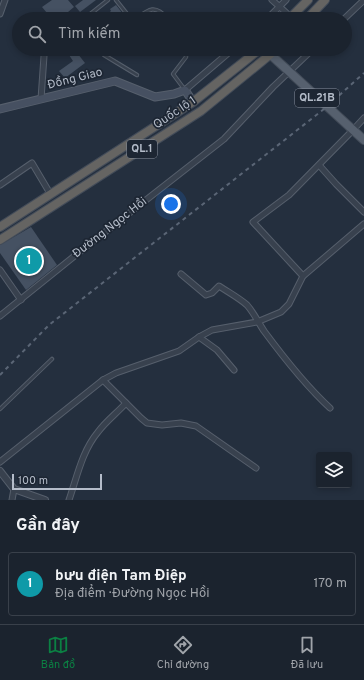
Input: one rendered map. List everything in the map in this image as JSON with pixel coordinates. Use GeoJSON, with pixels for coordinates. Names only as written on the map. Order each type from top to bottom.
{"type":"FeatureCollection","features":[{"type":"Feature","properties":{"kind":"highway"},"geometry":{"type":"LineString","coordinates":[[296,12],[308,0]]}},
{"type":"Feature","properties":{"kind":"highway"},"geometry":{"type":"LineString","coordinates":[[314,12],[326,0]]}},
{"type":"Feature","properties":{"kind":"highway","name":"Quốc lộ 1"},"geometry":{"type":"LineString","coordinates":[[0,227],[193,102],[251,56]]}},
{"type":"Feature","properties":{"kind":"highway","name":"Quốc lộ 1"},"geometry":{"type":"LineString","coordinates":[[0,240],[201,111],[270,56]]}},
{"type":"Feature","properties":{"kind":"main road","name":"QL.21B"},"geometry":{"type":"LineString","coordinates":[[272,56],[364,140]]}},
{"type":"Feature","properties":{"kind":"main road","name":"Đồng Giao"},"geometry":{"type":"LineString","coordinates":[[0,109],[115,81],[155,97],[174,94],[185,90]]}},
{"type":"Feature","properties":{"kind":"main road"},"geometry":{"type":"LineString","coordinates":[[185,90],[193,102]]}},
{"type":"Feature","properties":{"kind":"street"},"geometry":{"type":"LineString","coordinates":[[0,14],[4,0]]}},
{"type":"Feature","properties":{"kind":"street"},"geometry":{"type":"LineString","coordinates":[[272,0],[284,12]]}},
{"type":"Feature","properties":{"kind":"street"},"geometry":{"type":"LineString","coordinates":[[274,12],[286,0]]}},
{"type":"Feature","properties":{"kind":"street"},"geometry":{"type":"LineString","coordinates":[[351,12],[364,0]]}},
{"type":"Feature","properties":{"kind":"street"},"geometry":{"type":"LineString","coordinates":[[41,99],[44,56]]}},
{"type":"Feature","properties":{"kind":"street"},"geometry":{"type":"LineString","coordinates":[[185,90],[225,56]]}},
{"type":"Feature","properties":{"kind":"street","name":"Đường Ngọc Hồi"},"geometry":{"type":"LineString","coordinates":[[0,316],[224,139],[273,86],[306,56]]}},
{"type":"Feature","properties":{"kind":"street"},"geometry":{"type":"LineString","coordinates":[[303,276],[253,222],[289,195],[364,118]]}},
{"type":"Feature","properties":{"kind":"street"},"geometry":{"type":"LineString","coordinates":[[0,185],[32,163],[51,195]]}},
{"type":"Feature","properties":{"kind":"street"},"geometry":{"type":"LineString","coordinates":[[319,165],[364,212]]}},
{"type":"Feature","properties":{"kind":"street"},"geometry":{"type":"LineString","coordinates":[[0,462],[103,380],[116,373],[178,350],[212,330],[257,322],[281,312],[288,304],[303,276],[364,224]]}},
{"type":"Feature","properties":{"kind":"street"},"geometry":{"type":"LineString","coordinates":[[0,270],[21,300]]}},
{"type":"Feature","properties":{"kind":"street"},"geometry":{"type":"LineString","coordinates":[[181,274],[206,295],[212,294],[219,286],[246,304],[253,313],[257,322],[312,392],[330,408]]}},
{"type":"Feature","properties":{"kind":"street"},"geometry":{"type":"LineString","coordinates":[[199,337],[217,350],[234,370]]}},
{"type":"Feature","properties":{"kind":"street"},"geometry":{"type":"LineString","coordinates":[[103,380],[147,422],[162,425],[181,423],[196,426],[256,468]]}},
{"type":"Feature","properties":{"kind":"street"},"geometry":{"type":"LineString","coordinates":[[70,500],[83,458],[89,445],[97,432],[126,403]]}},
{"type":"Feature","properties":{"kind":"street"},"geometry":{"type":"LineString","coordinates":[[0,471],[14,489],[45,500]]}},
{"type":"Feature","properties":{"kind":"street"},"geometry":{"type":"LineString","coordinates":[[12,500],[14,489]]}},
{"type":"Feature","properties":{"kind":"lane"},"geometry":{"type":"LineString","coordinates":[[93,12],[108,0]]}},
{"type":"Feature","properties":{"kind":"lane"},"geometry":{"type":"LineString","coordinates":[[116,0],[125,12]]}},
{"type":"Feature","properties":{"kind":"lane"},"geometry":{"type":"LineString","coordinates":[[145,12],[153,9],[162,12]]}},
{"type":"Feature","properties":{"kind":"lane"},"geometry":{"type":"LineString","coordinates":[[106,56],[137,76]]}},
{"type":"Feature","properties":{"kind":"lane"},"geometry":{"type":"LineString","coordinates":[[185,90],[173,74],[186,56]]}},
{"type":"Feature","properties":{"kind":"lane"},"geometry":{"type":"LineString","coordinates":[[0,408],[52,359]]}},
{"type":"Feature","properties":{"kind":"building"},"geometry":{"type":"Polygon","coordinates":[[[52,0],[68,0],[74,7],[68,12],[46,12],[42,7],[52,0]]]}},
{"type":"Feature","properties":{"kind":"building"},"geometry":{"type":"Polygon","coordinates":[[[83,0],[96,0],[80,12],[75,6],[83,0]]]}},
{"type":"Feature","properties":{"kind":"building"},"geometry":{"type":"Polygon","coordinates":[[[116,5],[121,12],[110,12],[110,9],[116,5]]]}},
{"type":"Feature","properties":{"kind":"building"},"geometry":{"type":"Polygon","coordinates":[[[70,56],[80,56],[85,63],[65,78],[59,71],[73,61],[70,56]]]}},
{"type":"Feature","properties":{"kind":"building"},"geometry":{"type":"Polygon","coordinates":[[[31,227],[57,265],[26,290],[0,253],[0,245],[31,227]]]}},
{"type":"Feature","properties":{"kind":"railway"},"geometry":{"type":"LineString","coordinates":[[0,375],[49,325],[324,109],[364,73]]}},
{"type":"Feature","properties":{"kind":"place","name":"bưu điện Tam Điệp"},"geometry":{"type":"Point","coordinates":[29,261]}}]}
